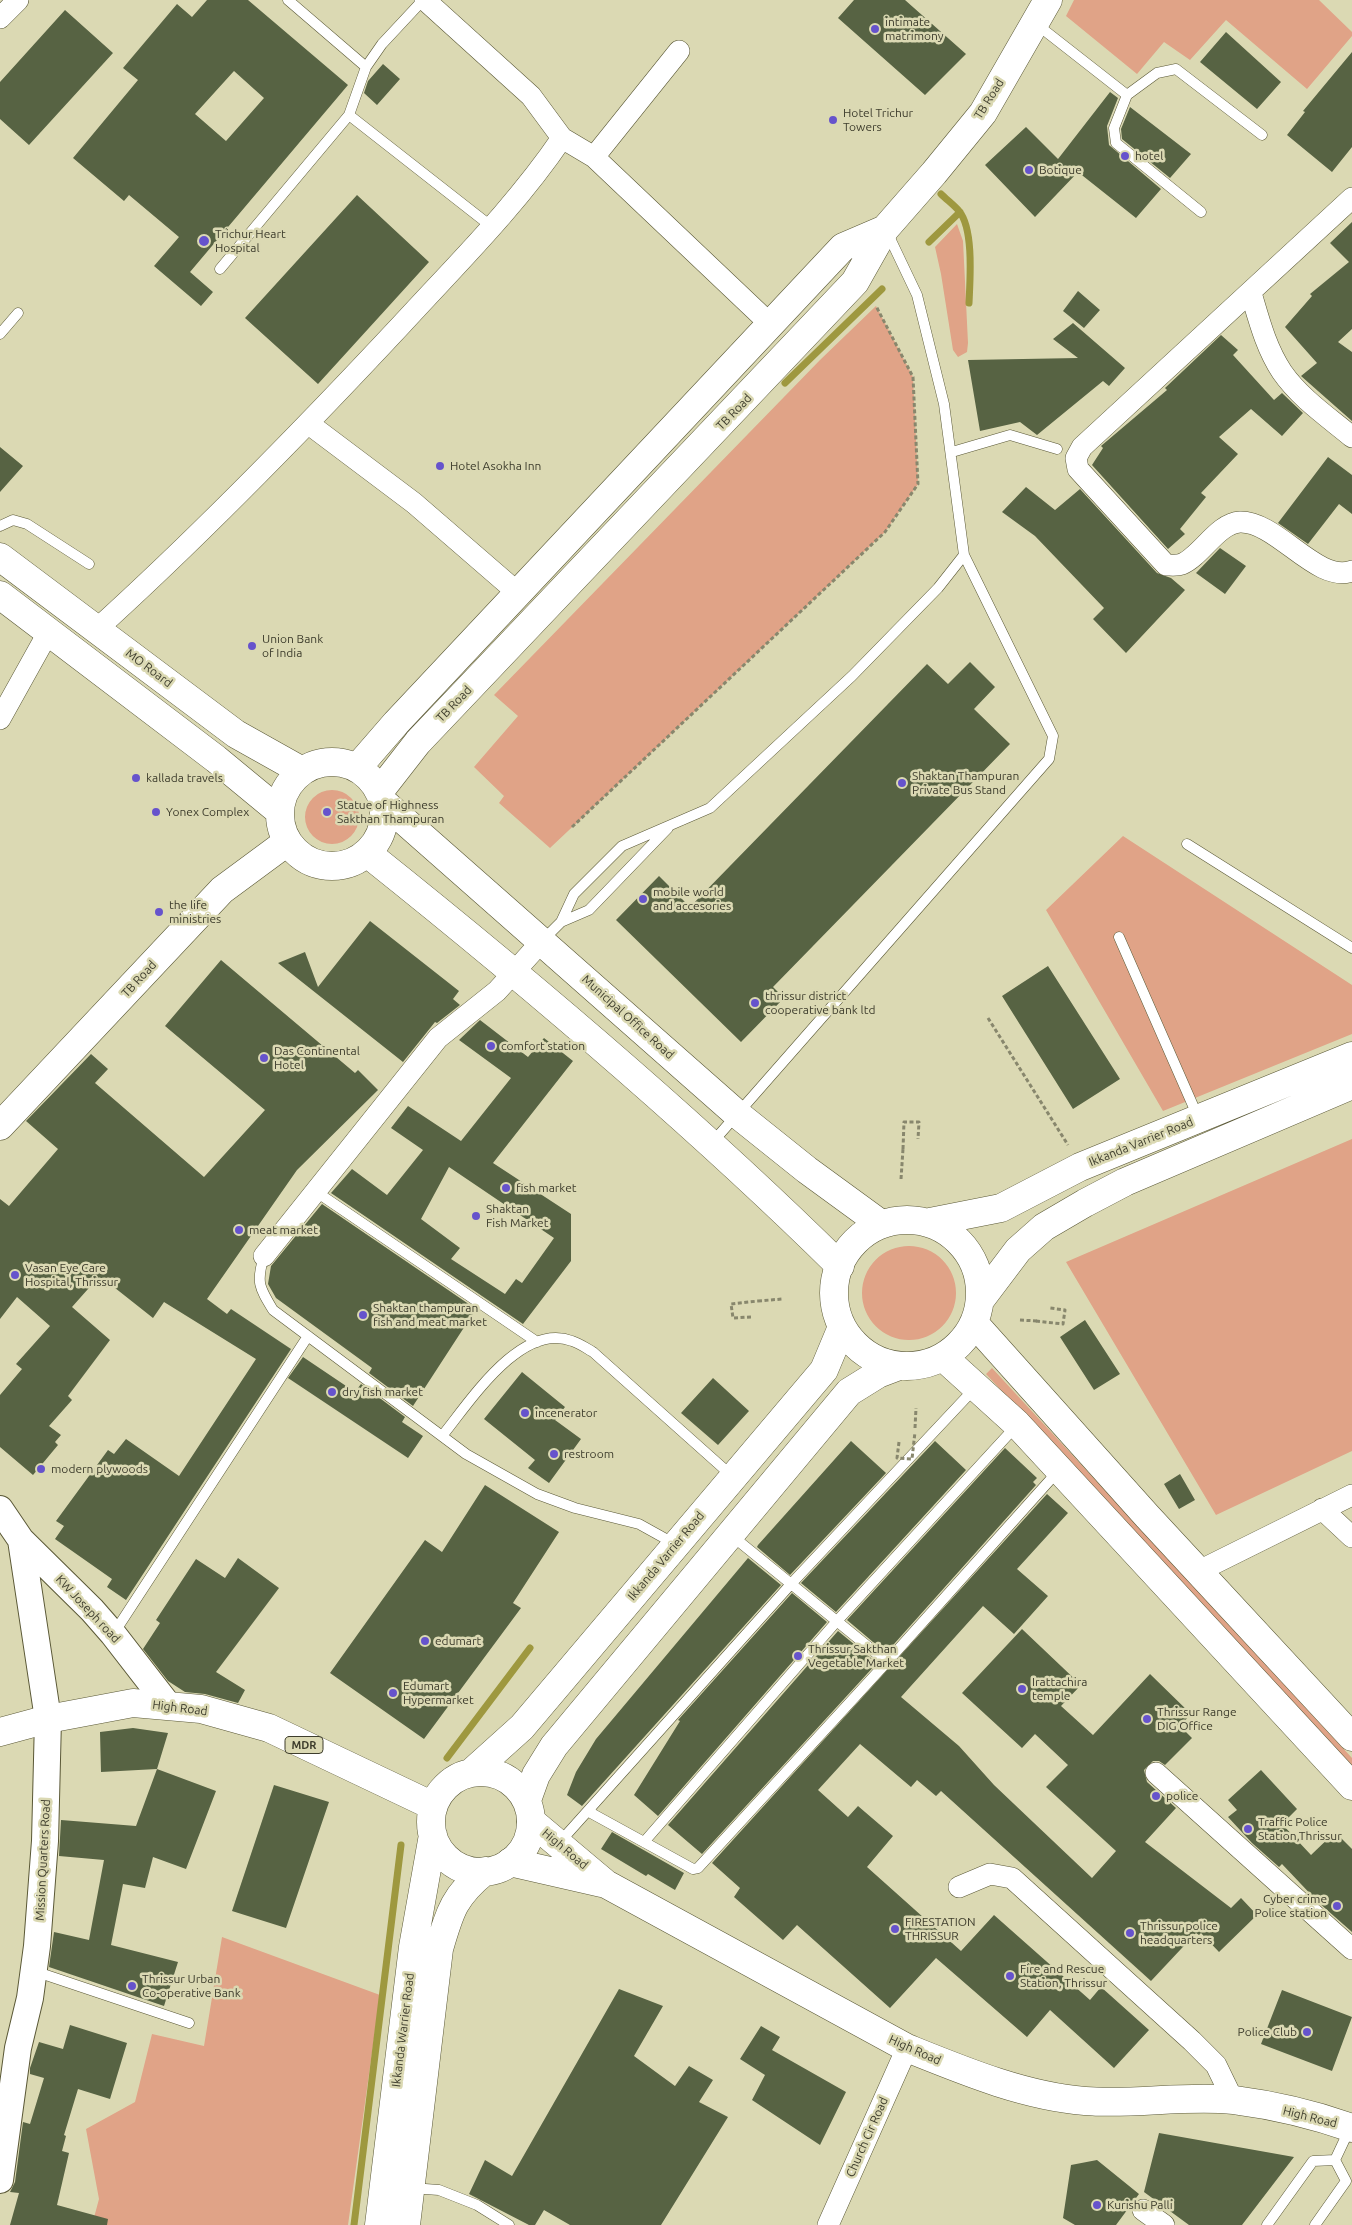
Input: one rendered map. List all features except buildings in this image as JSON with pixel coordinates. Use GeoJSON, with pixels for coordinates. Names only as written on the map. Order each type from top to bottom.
{"type":"FeatureCollection","features":[{"type":"Feature","properties":{"kind":"main road","name":"TB Road"},"geometry":{"type":"LineString","coordinates":[[381,797],[418,742],[856,282],[885,229],[934,173],[982,113],[1042,12]]}},
{"type":"Feature","properties":{"kind":"main road"},"geometry":{"type":"LineString","coordinates":[[357,768],[396,723],[843,247],[885,229]]}},
{"type":"Feature","properties":{"kind":"main road","name":"MO Roard"},"geometry":{"type":"LineString","coordinates":[[0,557],[236,734],[302,771]]}},
{"type":"Feature","properties":{"kind":"main road"},"geometry":{"type":"LineString","coordinates":[[0,595],[216,759],[279,811]]}},
{"type":"Feature","properties":{"kind":"main road"},"geometry":{"type":"LineString","coordinates":[[329,762],[344,763],[357,768],[370,778],[381,797],[382,830],[367,853],[347,865],[330,867],[313,864],[298,855],[287,842],[281,827],[279,811],[283,795],[291,781],[302,771],[315,765],[329,762]]}},
{"type":"Feature","properties":{"kind":"main road","name":"Municipal Office Road"},"geometry":{"type":"LineString","coordinates":[[381,797],[737,1114],[807,1170],[881,1224]]}},
{"type":"Feature","properties":{"kind":"main road","name":"TB Road"},"geometry":{"type":"LineString","coordinates":[[0,1126],[222,890],[287,842]]}},
{"type":"Feature","properties":{"kind":"main road"},"geometry":{"type":"LineString","coordinates":[[367,853],[512,972],[711,1144],[840,1266]]}},
{"type":"Feature","properties":{"kind":"main road","name":"Ikkanda Varrier Road"},"geometry":{"type":"LineString","coordinates":[[930,1222],[1001,1208],[1080,1166],[1352,1056]]}},
{"type":"Feature","properties":{"kind":"main road"},"geometry":{"type":"LineString","coordinates":[[1352,1085],[1125,1182],[1044,1227],[1018,1250],[978,1311],[967,1337],[943,1357],[921,1365],[899,1366],[876,1360],[856,1346],[842,1327],[835,1304],[834,1289],[840,1266],[846,1253],[861,1236],[881,1224],[906,1219],[930,1222],[952,1234],[969,1252],[979,1274],[978,1311],[1199,1571],[1352,1737]]}},
{"type":"Feature","properties":{"kind":"main road","name":"Ikkanda Varrier Road"},"geometry":{"type":"LineString","coordinates":[[472,1772],[522,1728],[824,1370],[842,1327]]}},
{"type":"Feature","properties":{"kind":"main road"},"geometry":{"type":"LineString","coordinates":[[943,1357],[1018,1424],[1352,1786]]}},
{"type":"Feature","properties":{"kind":"main road"},"geometry":{"type":"LineString","coordinates":[[529,1811],[518,1787],[504,1777],[489,1772],[472,1772],[460,1776],[448,1784],[440,1794],[434,1806],[431,1821],[433,1835],[438,1847],[447,1858],[458,1866],[471,1870],[485,1871],[498,1869],[520,1853],[527,1841],[529,1811],[536,1775],[554,1746],[849,1392],[878,1374],[899,1366]]}},
{"type":"Feature","properties":{"kind":"main road","name":"High Road"},"geometry":{"type":"LineString","coordinates":[[0,1732],[48,1719],[133,1703],[200,1709],[269,1728],[434,1806]]}},
{"type":"Feature","properties":{"kind":"main road","name":"High Road"},"geometry":{"type":"LineString","coordinates":[[529,1811],[560,1843],[606,1884],[907,2048],[1020,2089],[1085,2101],[1233,2100],[1351,2128]]}},
{"type":"Feature","properties":{"kind":"main road","name":"Ikkanda Warrier Road"},"geometry":{"type":"LineString","coordinates":[[379,2225],[413,1947],[433,1835]]}},
{"type":"Feature","properties":{"kind":"main road"},"geometry":{"type":"LineString","coordinates":[[510,1862],[606,1884]]}},
{"type":"Feature","properties":{"kind":"main road"},"geometry":{"type":"LineString","coordinates":[[406,2225],[439,1949],[450,1911],[465,1887],[485,1871]]}},
{"type":"Feature","properties":{"kind":"street"},"geometry":{"type":"LineString","coordinates":[[0,18],[18,0]]}},
{"type":"Feature","properties":{"kind":"street"},"geometry":{"type":"LineString","coordinates":[[424,0],[531,96],[562,138],[594,157],[769,324]]}},
{"type":"Feature","properties":{"kind":"street"},"geometry":{"type":"LineString","coordinates":[[594,157],[679,51]]}},
{"type":"Feature","properties":{"kind":"street"},"geometry":{"type":"LineString","coordinates":[[97,629],[309,424],[492,227],[537,176],[562,138]]}},
{"type":"Feature","properties":{"kind":"street"},"geometry":{"type":"LineString","coordinates":[[1352,198],[1082,447],[1076,458],[1078,469],[1166,564],[1180,565],[1225,527],[1239,522],[1257,526],[1329,571],[1343,574],[1352,571]]}},
{"type":"Feature","properties":{"kind":"street"},"geometry":{"type":"LineString","coordinates":[[1251,293],[1263,335],[1282,372],[1308,401],[1352,438]]}},
{"type":"Feature","properties":{"kind":"street"},"geometry":{"type":"LineString","coordinates":[[309,424],[414,503],[518,593]]}},
{"type":"Feature","properties":{"kind":"street"},"geometry":{"type":"LineString","coordinates":[[1,714],[49,631]]}},
{"type":"Feature","properties":{"kind":"street"},"geometry":{"type":"LineString","coordinates":[[264,1256],[438,1038],[497,991],[512,972],[542,941]]}},
{"type":"Feature","properties":{"kind":"street"},"geometry":{"type":"LineString","coordinates":[[1199,1571],[1352,1495]]}},
{"type":"Feature","properties":{"kind":"street"},"geometry":{"type":"LineString","coordinates":[[0,1509],[21,1540]]}},
{"type":"Feature","properties":{"kind":"street"},"geometry":{"type":"LineString","coordinates":[[1322,1509],[1352,1537]]}},
{"type":"Feature","properties":{"kind":"street","name":"KW Joseph road"},"geometry":{"type":"LineString","coordinates":[[21,1540],[92,1610],[168,1705]]}},
{"type":"Feature","properties":{"kind":"street","name":"Mission Quarters Road"},"geometry":{"type":"LineString","coordinates":[[0,2180],[6,2089],[34,1971],[46,1842],[48,1719],[21,1540]]}},
{"type":"Feature","properties":{"kind":"street"},"geometry":{"type":"LineString","coordinates":[[1156,1774],[1352,1949]]}},
{"type":"Feature","properties":{"kind":"street"},"geometry":{"type":"LineString","coordinates":[[959,1887],[990,1874],[1012,1878],[1216,2065],[1233,2100]]}},
{"type":"Feature","properties":{"kind":"street","name":"Church Cir Road"},"geometry":{"type":"LineString","coordinates":[[828,2225],[907,2048]]}},
{"type":"Feature","properties":{"kind":"street"},"geometry":{"type":"LineString","coordinates":[[1143,2210],[1164,2225]]}},
{"type":"Feature","properties":{"kind":"lane"},"geometry":{"type":"LineString","coordinates":[[288,0],[366,67]]}},
{"type":"Feature","properties":{"kind":"lane"},"geometry":{"type":"LineString","coordinates":[[220,269],[350,115],[366,67],[382,44],[424,0]]}},
{"type":"Feature","properties":{"kind":"lane"},"geometry":{"type":"LineString","coordinates":[[1042,12],[1127,95]]}},
{"type":"Feature","properties":{"kind":"lane"},"geometry":{"type":"LineString","coordinates":[[1200,212],[1116,143],[1114,128],[1127,95],[1157,73],[1176,69],[1262,135]]}},
{"type":"Feature","properties":{"kind":"lane"},"geometry":{"type":"LineString","coordinates":[[350,115],[492,227]]}},
{"type":"Feature","properties":{"kind":"lane"},"geometry":{"type":"LineString","coordinates":[[711,1144],[1049,759],[1053,736],[964,556],[952,452],[944,404],[917,296],[885,229]]}},
{"type":"Feature","properties":{"kind":"lane"},"geometry":{"type":"LineString","coordinates":[[0,334],[18,313]]}},
{"type":"Feature","properties":{"kind":"lane"},"geometry":{"type":"LineString","coordinates":[[952,452],[1010,435],[1057,448]]}},
{"type":"Feature","properties":{"kind":"lane"},"geometry":{"type":"LineString","coordinates":[[0,526],[13,520],[27,524],[89,564]]}},
{"type":"Feature","properties":{"kind":"lane"},"geometry":{"type":"LineString","coordinates":[[542,941],[561,922],[574,894],[622,846],[710,808],[852,676],[938,588],[964,556]]}},
{"type":"Feature","properties":{"kind":"lane"},"geometry":{"type":"LineString","coordinates":[[561,922],[589,910],[672,824]]}},
{"type":"Feature","properties":{"kind":"lane"},"geometry":{"type":"LineString","coordinates":[[1187,844],[1352,948]]}},
{"type":"Feature","properties":{"kind":"lane"},"geometry":{"type":"LineString","coordinates":[[1119,937],[1198,1118]]}},
{"type":"Feature","properties":{"kind":"lane"},"geometry":{"type":"LineString","coordinates":[[315,1191],[537,1342]]}},
{"type":"Feature","properties":{"kind":"lane"},"geometry":{"type":"LineString","coordinates":[[264,1256],[258,1275],[262,1293],[273,1310],[466,1454],[537,1494],[576,1508],[639,1524],[676,1544]]}},
{"type":"Feature","properties":{"kind":"lane"},"geometry":{"type":"LineString","coordinates":[[113,1634],[308,1336]]}},
{"type":"Feature","properties":{"kind":"lane"},"geometry":{"type":"LineString","coordinates":[[442,1436],[501,1365],[526,1346],[547,1338],[571,1340],[593,1352],[733,1477]]}},
{"type":"Feature","properties":{"kind":"lane"},"geometry":{"type":"LineString","coordinates":[[560,1843],[791,1584],[976,1386]]}},
{"type":"Feature","properties":{"kind":"lane"},"geometry":{"type":"LineString","coordinates":[[644,1842],[837,1621],[1018,1424]]}},
{"type":"Feature","properties":{"kind":"lane"},"geometry":{"type":"LineString","coordinates":[[591,1810],[591,1813],[693,1869],[698,1868],[887,1662],[1059,1470]]}},
{"type":"Feature","properties":{"kind":"lane"},"geometry":{"type":"LineString","coordinates":[[730,1534],[887,1662]]}},
{"type":"Feature","properties":{"kind":"lane"},"geometry":{"type":"LineString","coordinates":[[34,1971],[189,2023]]}},
{"type":"Feature","properties":{"kind":"lane"},"geometry":{"type":"LineString","coordinates":[[1335,2160],[1351,2128]]}},
{"type":"Feature","properties":{"kind":"lane"},"geometry":{"type":"LineString","coordinates":[[1267,2225],[1313,2161],[1335,2160]]}},
{"type":"Feature","properties":{"kind":"lane"},"geometry":{"type":"LineString","coordinates":[[1315,2225],[1346,2181],[1335,2160]]}},
{"type":"Feature","properties":{"kind":"lane"},"geometry":{"type":"LineString","coordinates":[[411,2188],[439,2190],[477,2205],[509,2225]]}},
{"type":"Feature","properties":{"kind":"path"},"geometry":{"type":"LineString","coordinates":[[572,827],[885,532],[918,484],[913,377],[876,306]]}},
{"type":"Feature","properties":{"kind":"path"},"geometry":{"type":"LineString","coordinates":[[988,1018],[1080,1166]]}},
{"type":"Feature","properties":{"kind":"path"},"geometry":{"type":"LineString","coordinates":[[901,1179],[904,1122],[919,1122],[918,1139]]}},
{"type":"Feature","properties":{"kind":"path"},"geometry":{"type":"LineString","coordinates":[[750,1317],[733,1318],[731,1304],[782,1299]]}},
{"type":"Feature","properties":{"kind":"path"},"geometry":{"type":"LineString","coordinates":[[1020,1320],[1063,1324],[1065,1310],[1050,1308]]}},
{"type":"Feature","properties":{"kind":"path"},"geometry":{"type":"LineString","coordinates":[[899,1442],[897,1458],[912,1459],[916,1408]]}},
{"type":"Feature","properties":{"kind":"shaded area"},"geometry":{"type":"Polygon","coordinates":[[[1074,0],[1319,0],[1352,32],[1352,36],[1307,89],[1226,20],[1190,60],[1164,42],[1137,74],[1066,16],[1074,0]]]}},
{"type":"Feature","properties":{"kind":"shaded area"},"geometry":{"type":"Polygon","coordinates":[[[957,224],[963,241],[968,343],[967,352],[958,357],[953,350],[935,247],[957,224]]]}},
{"type":"Feature","properties":{"kind":"shaded area"},"geometry":{"type":"Polygon","coordinates":[[[876,306],[913,377],[918,484],[885,532],[550,848],[499,803],[504,796],[474,767],[518,716],[494,695],[820,360],[876,306]]]}},
{"type":"Feature","properties":{"kind":"shaded area"},"geometry":{"type":"Polygon","coordinates":[[[332,790],[342,792],[351,798],[357,807],[359,817],[357,827],[351,836],[342,842],[332,844],[322,842],[313,836],[307,827],[305,817],[307,807],[313,798],[322,792],[332,790]]]}},
{"type":"Feature","properties":{"kind":"shaded area"},"geometry":{"type":"Polygon","coordinates":[[[1123,836],[1352,985],[1352,1034],[1163,1111],[1046,910],[1123,836]]]}},
{"type":"Feature","properties":{"kind":"shaded area"},"geometry":{"type":"Polygon","coordinates":[[[1352,1139],[1352,1451],[1216,1515],[1066,1262],[1352,1139]]]}},
{"type":"Feature","properties":{"kind":"shaded area"},"geometry":{"type":"Polygon","coordinates":[[[909,1246],[927,1250],[942,1260],[952,1275],[956,1293],[952,1311],[942,1326],[927,1336],[909,1340],[891,1336],[876,1326],[866,1311],[862,1293],[866,1275],[876,1260],[891,1250],[909,1246]]]}},
{"type":"Feature","properties":{"kind":"shaded area"},"geometry":{"type":"Polygon","coordinates":[[[992,1368],[1352,1758],[1352,1770],[986,1374],[992,1368]]]}},
{"type":"Feature","properties":{"kind":"shaded area"},"geometry":{"type":"Polygon","coordinates":[[[222,1937],[380,1995],[348,2225],[92,2225],[99,2199],[86,2129],[135,2102],[152,2034],[204,2046],[222,1937]]]}},
{"type":"Feature","properties":{"kind":"waterway"},"geometry":{"type":"LineString","coordinates":[[941,194],[959,211],[964,219],[967,230],[970,255],[969,303]]}},
{"type":"Feature","properties":{"kind":"waterway"},"geometry":{"type":"LineString","coordinates":[[929,242],[960,212]]}},
{"type":"Feature","properties":{"kind":"waterway"},"geometry":{"type":"LineString","coordinates":[[785,383],[882,289]]}},
{"type":"Feature","properties":{"kind":"waterway"},"geometry":{"type":"LineString","coordinates":[[447,1758],[530,1648]]}},
{"type":"Feature","properties":{"kind":"waterway"},"geometry":{"type":"LineString","coordinates":[[354,2225],[401,1845]]}},
{"type":"Feature","properties":{"kind":"place","name":"intimate matrimony"},"geometry":{"type":"Point","coordinates":[875,29]}},
{"type":"Feature","properties":{"kind":"place","name":"Hotel Trichur Towers"},"geometry":{"type":"Point","coordinates":[833,120]}},
{"type":"Feature","properties":{"kind":"place","name":"hotel"},"geometry":{"type":"Point","coordinates":[1125,156]}},
{"type":"Feature","properties":{"kind":"place","name":"Botique"},"geometry":{"type":"Point","coordinates":[1029,170]}},
{"type":"Feature","properties":{"kind":"place","name":"Trichur Heart Hospital"},"geometry":{"type":"Point","coordinates":[204,241]}},
{"type":"Feature","properties":{"kind":"place","name":"Hotel Asokha Inn"},"geometry":{"type":"Point","coordinates":[440,466]}},
{"type":"Feature","properties":{"kind":"place","name":"Union Bank of India"},"geometry":{"type":"Point","coordinates":[252,646]}},
{"type":"Feature","properties":{"kind":"place","name":"kallada travels"},"geometry":{"type":"Point","coordinates":[136,778]}},
{"type":"Feature","properties":{"kind":"place","name":"Shaktan Thampuran Private Bus Stand"},"geometry":{"type":"Point","coordinates":[902,783]}},
{"type":"Feature","properties":{"kind":"place","name":"Yonex Complex"},"geometry":{"type":"Point","coordinates":[156,812]}},
{"type":"Feature","properties":{"kind":"place","name":"Statue of Highness Sakthan Thampuran"},"geometry":{"type":"Point","coordinates":[327,812]}},
{"type":"Feature","properties":{"kind":"place","name":"mobile world and accesories"},"geometry":{"type":"Point","coordinates":[643,899]}},
{"type":"Feature","properties":{"kind":"place","name":"the life ministries"},"geometry":{"type":"Point","coordinates":[159,912]}},
{"type":"Feature","properties":{"kind":"place","name":"thrissur district cooperative bank ltd"},"geometry":{"type":"Point","coordinates":[755,1003]}},
{"type":"Feature","properties":{"kind":"place","name":"comfort station"},"geometry":{"type":"Point","coordinates":[491,1046]}},
{"type":"Feature","properties":{"kind":"place","name":"Das Continental Hotel"},"geometry":{"type":"Point","coordinates":[264,1058]}},
{"type":"Feature","properties":{"kind":"place","name":"fish market"},"geometry":{"type":"Point","coordinates":[506,1188]}},
{"type":"Feature","properties":{"kind":"place","name":"Shaktan Fish Market"},"geometry":{"type":"Point","coordinates":[476,1216]}},
{"type":"Feature","properties":{"kind":"place","name":"meat market"},"geometry":{"type":"Point","coordinates":[239,1230]}},
{"type":"Feature","properties":{"kind":"place","name":"Vasan Eye Care Hospital, Thrissur"},"geometry":{"type":"Point","coordinates":[15,1275]}},
{"type":"Feature","properties":{"kind":"place","name":"Shaktan thampuran fish and meat market"},"geometry":{"type":"Point","coordinates":[363,1315]}},
{"type":"Feature","properties":{"kind":"place","name":"dry fish market"},"geometry":{"type":"Point","coordinates":[332,1392]}},
{"type":"Feature","properties":{"kind":"place","name":"incenerator"},"geometry":{"type":"Point","coordinates":[525,1413]}},
{"type":"Feature","properties":{"kind":"place","name":"restroom"},"geometry":{"type":"Point","coordinates":[554,1454]}},
{"type":"Feature","properties":{"kind":"place","name":"modern plywoods"},"geometry":{"type":"Point","coordinates":[41,1469]}},
{"type":"Feature","properties":{"kind":"place","name":"edumart"},"geometry":{"type":"Point","coordinates":[425,1641]}},
{"type":"Feature","properties":{"kind":"place","name":"Thrissur Sakthan Vegetable Market"},"geometry":{"type":"Point","coordinates":[798,1656]}},
{"type":"Feature","properties":{"kind":"place","name":"Irattachira temple"},"geometry":{"type":"Point","coordinates":[1022,1689]}},
{"type":"Feature","properties":{"kind":"place","name":"Edumart Hypermarket"},"geometry":{"type":"Point","coordinates":[393,1693]}},
{"type":"Feature","properties":{"kind":"place","name":"Thrissur Range DIG Office"},"geometry":{"type":"Point","coordinates":[1147,1719]}},
{"type":"Feature","properties":{"kind":"place","name":"police"},"geometry":{"type":"Point","coordinates":[1156,1796]}},
{"type":"Feature","properties":{"kind":"place","name":"Traffic Police Station,Thrissur"},"geometry":{"type":"Point","coordinates":[1248,1829]}},
{"type":"Feature","properties":{"kind":"place","name":"Cyber crime Police station"},"geometry":{"type":"Point","coordinates":[1337,1906]}},
{"type":"Feature","properties":{"kind":"place","name":"FIRESTATION THRISSUR"},"geometry":{"type":"Point","coordinates":[895,1929]}},
{"type":"Feature","properties":{"kind":"place","name":"Thrissur police headquarters"},"geometry":{"type":"Point","coordinates":[1130,1933]}},
{"type":"Feature","properties":{"kind":"place","name":"Fire and Rescue Station, Thrissur"},"geometry":{"type":"Point","coordinates":[1010,1976]}},
{"type":"Feature","properties":{"kind":"place","name":"Thrissur Urban Co-operative Bank"},"geometry":{"type":"Point","coordinates":[132,1986]}},
{"type":"Feature","properties":{"kind":"place","name":"Police Club"},"geometry":{"type":"Point","coordinates":[1307,2032]}},
{"type":"Feature","properties":{"kind":"place","name":"Kurishu Palli"},"geometry":{"type":"Point","coordinates":[1097,2205]}}]}
